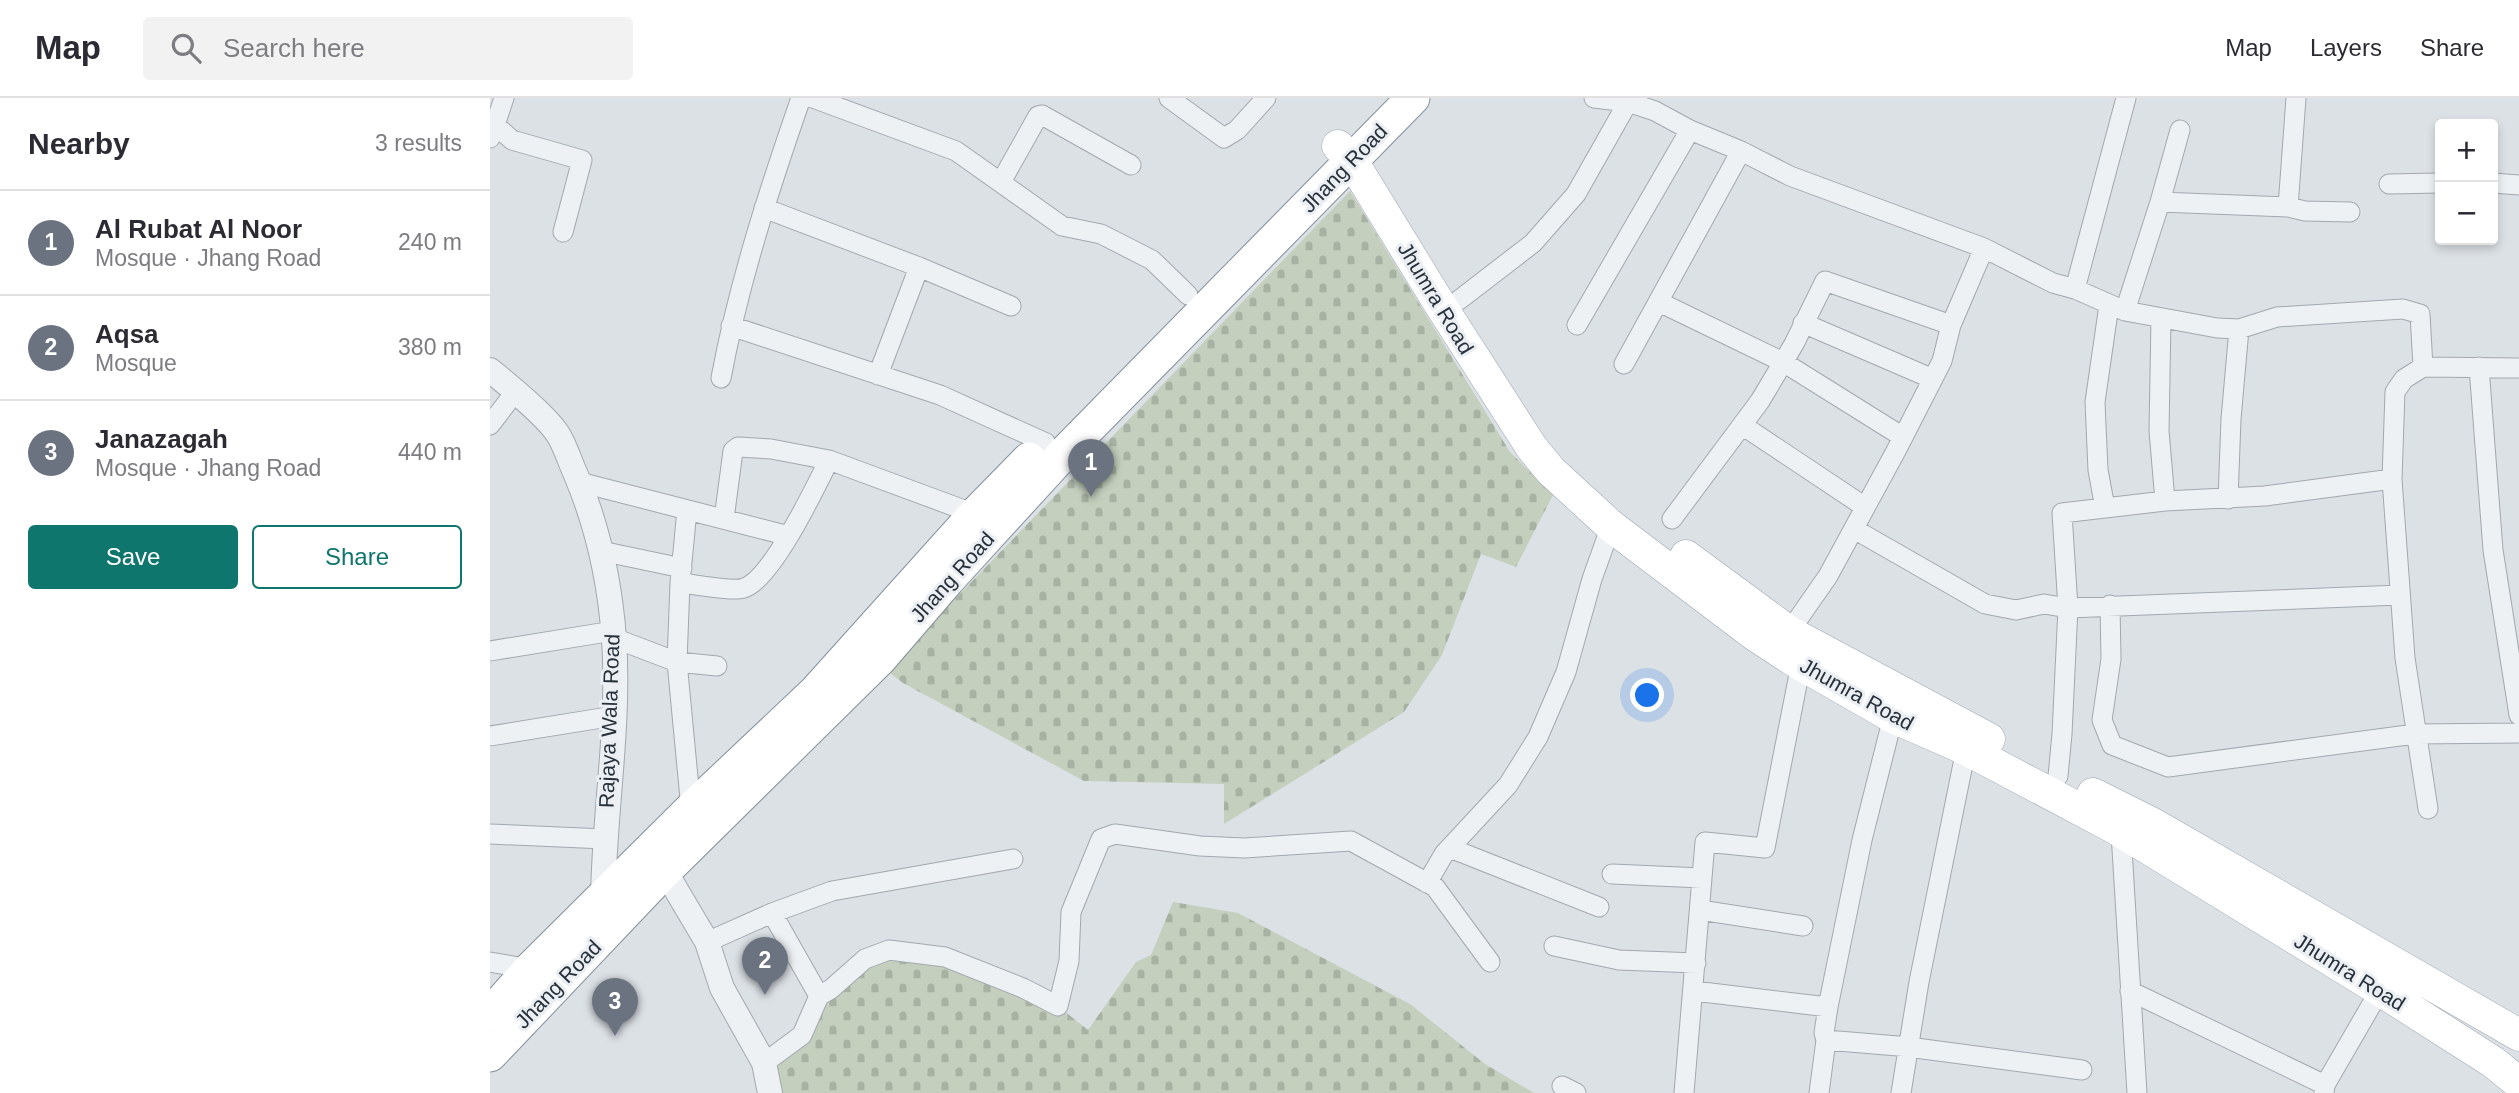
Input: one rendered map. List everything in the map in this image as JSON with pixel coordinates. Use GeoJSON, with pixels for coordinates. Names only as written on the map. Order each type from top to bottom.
{"type":"FeatureCollection","features":[{"type":"Feature","properties":{"kind":"highway","name":"Jhang Road"},"geometry":{"type":"LineString","coordinates":[[490,1014],[530,969],[691,809],[1065,452],[1353,145],[1383,98]]}},
{"type":"Feature","properties":{"kind":"highway","name":"Jhang Road"},"geometry":{"type":"LineString","coordinates":[[490,1055],[665,871],[880,659],[939,573],[975,514],[1188,295],[1353,145],[1413,98]]}},
{"type":"Feature","properties":{"kind":"main road","name":"Jhumra Road"},"geometry":{"type":"LineString","coordinates":[[1353,145],[1459,300],[1522,402],[1553,442],[1609,499],[1789,632],[2058,776],[2493,1062],[2519,1083]]}},
{"type":"Feature","properties":{"kind":"main road","name":"Jhumra Road"},"geometry":{"type":"LineString","coordinates":[[1353,145],[1492,389],[1551,471],[1611,526],[1755,635],[1893,717],[2127,823],[2519,1035]]}},
{"type":"Feature","properties":{"kind":"street"},"geometry":{"type":"LineString","coordinates":[[504,98],[493,132],[582,160],[563,232]]}},
{"type":"Feature","properties":{"kind":"street"},"geometry":{"type":"LineString","coordinates":[[721,378],[731,326],[764,208],[802,98]]}},
{"type":"Feature","properties":{"kind":"street"},"geometry":{"type":"LineString","coordinates":[[813,98],[956,151],[1062,226],[1101,234],[1152,260],[1188,295]]}},
{"type":"Feature","properties":{"kind":"street"},"geometry":{"type":"LineString","coordinates":[[1169,98],[1224,138],[1237,130],[1266,98]]}},
{"type":"Feature","properties":{"kind":"street"},"geometry":{"type":"LineString","coordinates":[[1594,98],[1628,102],[1655,111],[1790,176],[1984,248],[2053,283],[2076,289],[2117,308],[2217,328],[2239,329],[2277,317],[2403,310],[2420,314],[2423,367]]}},
{"type":"Feature","properties":{"kind":"street"},"geometry":{"type":"LineString","coordinates":[[2076,289],[2126,98]]}},
{"type":"Feature","properties":{"kind":"street"},"geometry":{"type":"LineString","coordinates":[[2288,207],[2296,98]]}},
{"type":"Feature","properties":{"kind":"street"},"geometry":{"type":"LineString","coordinates":[[1459,300],[1533,243],[1576,194],[1628,102]]}},
{"type":"Feature","properties":{"kind":"street"},"geometry":{"type":"LineString","coordinates":[[1001,183],[1038,116],[1042,115],[1131,165]]}},
{"type":"Feature","properties":{"kind":"street"},"geometry":{"type":"LineString","coordinates":[[1577,325],[1690,130]]}},
{"type":"Feature","properties":{"kind":"street"},"geometry":{"type":"LineString","coordinates":[[2105,508],[2098,470],[2095,402],[2117,308],[2160,202],[2180,130]]}},
{"type":"Feature","properties":{"kind":"street"},"geometry":{"type":"LineString","coordinates":[[1624,364],[1741,151]]}},
{"type":"Feature","properties":{"kind":"street"},"geometry":{"type":"LineString","coordinates":[[2389,184],[2435,183]]}},
{"type":"Feature","properties":{"kind":"street"},"geometry":{"type":"LineString","coordinates":[[2498,183],[2519,185]]}},
{"type":"Feature","properties":{"kind":"street"},"geometry":{"type":"LineString","coordinates":[[2160,202],[2350,212]]}},
{"type":"Feature","properties":{"kind":"street"},"geometry":{"type":"LineString","coordinates":[[764,208],[919,267],[1011,306]]}},
{"type":"Feature","properties":{"kind":"street"},"geometry":{"type":"LineString","coordinates":[[1789,632],[1828,576],[1933,379],[1951,325],[1984,248]]}},
{"type":"Feature","properties":{"kind":"street"},"geometry":{"type":"LineString","coordinates":[[877,375],[919,267]]}},
{"type":"Feature","properties":{"kind":"street"},"geometry":{"type":"LineString","coordinates":[[1672,519],[1760,401],[1794,344],[1825,281],[1951,325]]}},
{"type":"Feature","properties":{"kind":"street"},"geometry":{"type":"LineString","coordinates":[[1659,302],[1783,362],[1903,437]]}},
{"type":"Feature","properties":{"kind":"street"},"geometry":{"type":"LineString","coordinates":[[2161,318],[2159,431],[2165,501]]}},
{"type":"Feature","properties":{"kind":"street"},"geometry":{"type":"LineString","coordinates":[[1803,323],[1933,379]]}},
{"type":"Feature","properties":{"kind":"street"},"geometry":{"type":"LineString","coordinates":[[731,326],[940,395],[1046,443]]}},
{"type":"Feature","properties":{"kind":"street"},"geometry":{"type":"LineString","coordinates":[[2228,499],[2231,419],[2239,329]]}},
{"type":"Feature","properties":{"kind":"street"},"geometry":{"type":"LineString","coordinates":[[2428,809],[2405,658],[2400,595],[2392,478],[2395,391],[2404,379],[2423,367],[2519,368]]}},
{"type":"Feature","properties":{"kind":"street"},"geometry":{"type":"LineString","coordinates":[[2479,367],[2493,550],[2519,715]]}},
{"type":"Feature","properties":{"kind":"street","name":"Rajaya Wala Road"},"geometry":{"type":"LineString","coordinates":[[490,370],[516,391],[558,434],[590,511],[601,551],[613,635],[614,716],[603,899]]}},
{"type":"Feature","properties":{"kind":"street"},"geometry":{"type":"LineString","coordinates":[[490,425],[516,391]]}},
{"type":"Feature","properties":{"kind":"street"},"geometry":{"type":"LineString","coordinates":[[1742,425],[1865,507]]}},
{"type":"Feature","properties":{"kind":"street"},"geometry":{"type":"LineString","coordinates":[[724,519],[734,449],[771,449],[828,460],[975,514]]}},
{"type":"Feature","properties":{"kind":"street"},"geometry":{"type":"LineString","coordinates":[[601,551],[681,575],[741,589],[755,582],[789,536],[828,460]]}},
{"type":"Feature","properties":{"kind":"street"},"geometry":{"type":"LineString","coordinates":[[2058,776],[2068,608],[2062,513],[2165,501],[2228,499],[2392,478]]}},
{"type":"Feature","properties":{"kind":"street"},"geometry":{"type":"LineString","coordinates":[[579,482],[789,536]]}},
{"type":"Feature","properties":{"kind":"street"},"geometry":{"type":"LineString","coordinates":[[687,510],[677,662],[691,809]]}},
{"type":"Feature","properties":{"kind":"street"},"geometry":{"type":"LineString","coordinates":[[1427,883],[1450,848],[1508,785],[1538,737],[1566,672],[1592,579],[1611,526]]}},
{"type":"Feature","properties":{"kind":"street"},"geometry":{"type":"LineString","coordinates":[[1854,529],[1985,604],[2016,610],[2044,604],[2068,608],[2400,595]]}},
{"type":"Feature","properties":{"kind":"street"},"geometry":{"type":"LineString","coordinates":[[2110,605],[2111,659],[2102,720],[2112,745],[2168,767],[2415,734],[2519,733]]}},
{"type":"Feature","properties":{"kind":"street"},"geometry":{"type":"LineString","coordinates":[[490,651],[613,635],[677,662],[717,666]]}},
{"type":"Feature","properties":{"kind":"street"},"geometry":{"type":"LineString","coordinates":[[1684,1093],[1705,842],[1765,848],[1801,664]]}},
{"type":"Feature","properties":{"kind":"street"},"geometry":{"type":"LineString","coordinates":[[490,736],[614,716]]}},
{"type":"Feature","properties":{"kind":"street"},"geometry":{"type":"LineString","coordinates":[[1819,1093],[1828,1007],[1862,840],[1893,717]]}},
{"type":"Feature","properties":{"kind":"street"},"geometry":{"type":"LineString","coordinates":[[1901,1093],[1966,749]]}},
{"type":"Feature","properties":{"kind":"street"},"geometry":{"type":"LineString","coordinates":[[2127,823],[2130,991],[2137,1093]]}},
{"type":"Feature","properties":{"kind":"street"},"geometry":{"type":"LineString","coordinates":[[490,834],[605,839]]}},
{"type":"Feature","properties":{"kind":"street"},"geometry":{"type":"LineString","coordinates":[[764,1063],[802,1035],[819,996],[865,959],[888,950],[945,957],[1023,988],[1058,1006],[1069,961],[1071,912],[1101,839],[1115,834],[1200,846],[1244,848],[1351,841],[1435,887],[1490,962]]}},
{"type":"Feature","properties":{"kind":"street"},"geometry":{"type":"LineString","coordinates":[[1450,848],[1599,907]]}},
{"type":"Feature","properties":{"kind":"street"},"geometry":{"type":"LineString","coordinates":[[706,942],[772,913],[832,891],[1013,859]]}},
{"type":"Feature","properties":{"kind":"street"},"geometry":{"type":"LineString","coordinates":[[665,871],[706,942],[722,988],[764,1063],[771,1093]]}},
{"type":"Feature","properties":{"kind":"street"},"geometry":{"type":"LineString","coordinates":[[1612,874],[1702,878]]}},
{"type":"Feature","properties":{"kind":"street"},"geometry":{"type":"LineString","coordinates":[[1700,911],[1803,926]]}},
{"type":"Feature","properties":{"kind":"street"},"geometry":{"type":"LineString","coordinates":[[772,913],[819,996]]}},
{"type":"Feature","properties":{"kind":"street"},"geometry":{"type":"LineString","coordinates":[[1553,946],[1619,960],[1696,962]]}},
{"type":"Feature","properties":{"kind":"street"},"geometry":{"type":"LineString","coordinates":[[490,962],[530,969]]}},
{"type":"Feature","properties":{"kind":"street"},"geometry":{"type":"LineString","coordinates":[[1694,990],[1828,1007]]}},
{"type":"Feature","properties":{"kind":"street"},"geometry":{"type":"LineString","coordinates":[[2130,991],[2324,1089],[2380,990]]}},
{"type":"Feature","properties":{"kind":"street"},"geometry":{"type":"LineString","coordinates":[[1826,1040],[1909,1047],[2082,1070]]}},
{"type":"Feature","properties":{"kind":"green space"},"geometry":{"type":"Polygon","coordinates":[[[1350,191],[1510,452],[1553,495],[1516,567],[1481,554],[1442,655],[1404,712],[1224,824],[1224,784],[1084,781],[903,683],[886,670],[1350,191]]]}},
{"type":"Feature","properties":{"kind":"green space"},"geometry":{"type":"Polygon","coordinates":[[[1173,902],[1238,913],[1410,1004],[1485,1064],[1534,1093],[768,1093],[764,1063],[802,1035],[819,996],[865,959],[919,952],[1058,1006],[1088,1030],[1136,962],[1151,955],[1173,902]]]}},
{"type":"Feature","properties":{"kind":"place","name":"Al Rubat Al Noor"},"geometry":{"type":"Point","coordinates":[1091,497]}},
{"type":"Feature","properties":{"kind":"place","name":"Aqsa"},"geometry":{"type":"Point","coordinates":[765,995]}},
{"type":"Feature","properties":{"kind":"place","name":"Janazagah"},"geometry":{"type":"Point","coordinates":[615,1036]}}]}
